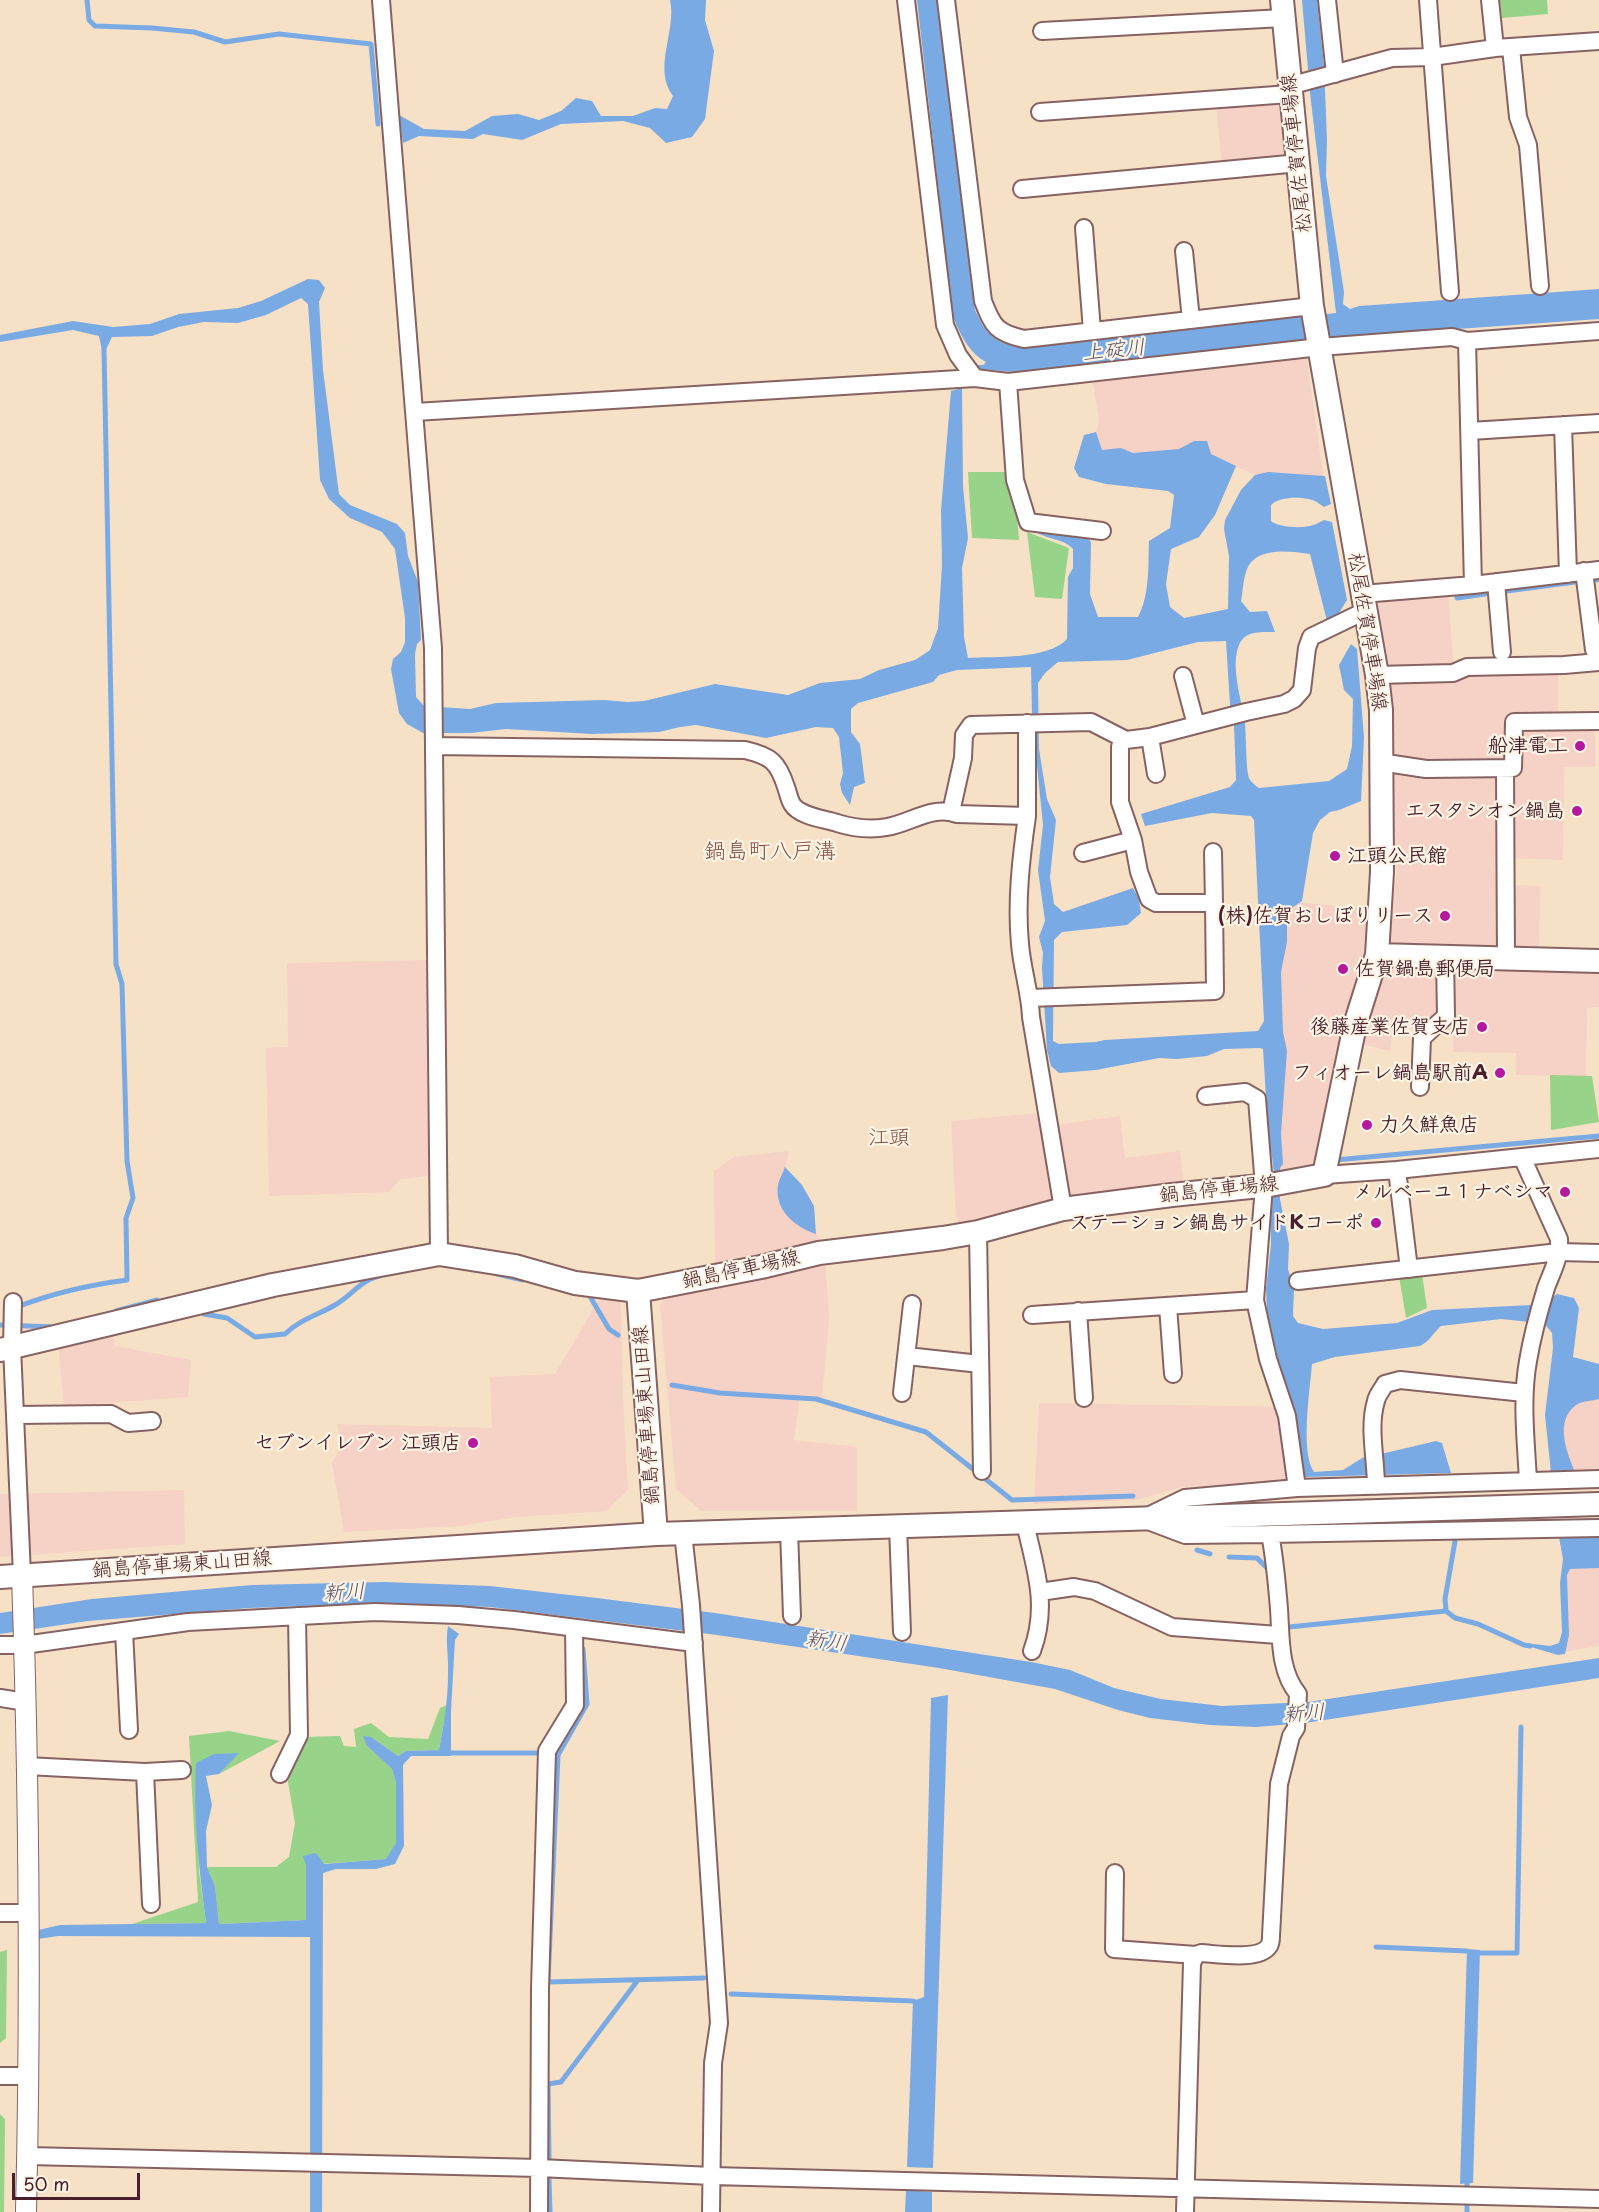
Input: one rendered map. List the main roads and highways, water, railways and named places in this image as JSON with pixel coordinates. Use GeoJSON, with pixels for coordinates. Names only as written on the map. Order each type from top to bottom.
{"type":"FeatureCollection","features":[{"type":"Feature","properties":{"kind":"main road","name":"松尾佐賀停車場線"},"geometry":{"type":"LineString","coordinates":[[1282,9],[1295,87],[1299,163],[1312,306],[1377,675],[1380,710],[1382,872],[1377,955]]}},
{"type":"Feature","properties":{"kind":"main road"},"geometry":{"type":"LineString","coordinates":[[1377,955],[1599,961]]}},
{"type":"Feature","properties":{"kind":"main road","name":"鍋島停車場線"},"geometry":{"type":"LineString","coordinates":[[638,1291],[819,1253],[978,1232],[1063,1209],[1273,1185],[1324,1175],[1355,1025],[1377,955]]}},
{"type":"Feature","properties":{"kind":"main road"},"geometry":{"type":"LineString","coordinates":[[10,1327],[273,1285],[439,1254],[515,1266],[575,1283],[638,1291]]}},
{"type":"Feature","properties":{"kind":"main road","name":"鍋島停車場東山田線"},"geometry":{"type":"LineString","coordinates":[[11,1576],[656,1534],[638,1291]]}},
{"type":"Feature","properties":{"kind":"main road"},"geometry":{"type":"LineString","coordinates":[[656,1534],[1599,1504]]}},
{"type":"Feature","properties":{"kind":"water"},"geometry":{"type":"Polygon","coordinates":[[[670,0],[706,0],[705,20],[714,51],[705,119],[692,137],[666,143],[650,128],[623,121],[561,124],[522,140],[483,134],[473,139],[419,136],[403,143],[399,115],[424,129],[465,131],[492,116],[518,114],[539,120],[561,111],[576,98],[592,101],[601,116],[633,116],[655,108],[667,109],[673,96],[667,85],[665,74],[671,12],[670,0]]]}},
{"type":"Feature","properties":{"kind":"water","name":"上碇川"},"geometry":{"type":"Polygon","coordinates":[[[917,0],[939,0],[975,310],[989,334],[1001,342],[1028,348],[1286,315],[1298,317],[1336,313],[1310,93],[1302,0],[1317,0],[1324,65],[1326,176],[1344,292],[1343,304],[1350,309],[1359,306],[1599,289],[1599,319],[1301,340],[1028,373],[990,370],[984,364],[986,362],[974,353],[966,342],[953,317],[917,0]]]}},
{"type":"Feature","properties":{"kind":"water"},"geometry":{"type":"Polygon","coordinates":[[[308,279],[319,280],[325,288],[319,302],[323,370],[339,494],[350,505],[397,524],[405,533],[408,556],[418,582],[421,640],[417,644],[415,654],[416,697],[424,706],[470,709],[496,703],[644,701],[715,684],[788,695],[820,683],[860,679],[879,670],[915,660],[930,650],[938,628],[942,566],[941,510],[951,391],[962,388],[963,486],[968,538],[962,568],[964,637],[968,658],[1035,654],[1058,646],[1067,639],[1068,577],[1073,568],[1073,549],[1065,543],[1036,532],[1038,529],[1085,535],[1091,542],[1090,594],[1098,617],[1138,617],[1145,599],[1149,541],[1170,528],[1174,495],[1168,491],[1106,484],[1079,477],[1074,468],[1084,435],[1096,432],[1102,450],[1121,448],[1133,453],[1179,449],[1194,441],[1207,441],[1211,454],[1236,466],[1215,515],[1199,537],[1171,549],[1166,584],[1170,607],[1184,618],[1228,609],[1229,556],[1224,529],[1225,520],[1241,490],[1255,475],[1268,472],[1325,476],[1331,504],[1324,507],[1310,499],[1286,498],[1271,505],[1271,521],[1293,527],[1312,526],[1324,520],[1332,522],[1347,600],[1334,621],[1327,621],[1310,554],[1273,552],[1256,558],[1246,572],[1241,601],[1250,612],[1267,611],[1275,632],[1254,633],[1245,637],[1239,645],[1236,663],[1245,723],[1248,774],[1251,781],[1259,788],[1329,781],[1347,769],[1352,746],[1353,699],[1344,690],[1339,665],[1351,644],[1357,649],[1364,737],[1361,801],[1330,812],[1320,820],[1313,833],[1302,901],[1287,911],[1287,942],[1281,972],[1283,1032],[1287,1051],[1281,1133],[1283,1164],[1280,1168],[1280,1199],[1289,1244],[1288,1269],[1294,1288],[1293,1316],[1298,1323],[1323,1329],[1397,1323],[1432,1310],[1531,1305],[1535,1313],[1530,1322],[1501,1319],[1441,1326],[1420,1346],[1335,1357],[1312,1364],[1307,1420],[1308,1450],[1314,1472],[1343,1470],[1367,1455],[1381,1454],[1436,1441],[1442,1443],[1451,1473],[1305,1477],[1295,1411],[1279,1363],[1267,1311],[1266,1289],[1271,1245],[1270,1200],[1274,1175],[1263,1049],[1224,1049],[1207,1056],[1159,1058],[1096,1070],[1059,1073],[1051,1066],[1047,1050],[1043,953],[1039,937],[1045,921],[1038,870],[1043,825],[1032,716],[1031,667],[957,670],[939,675],[933,682],[858,703],[851,709],[851,732],[860,744],[865,783],[854,787],[850,805],[842,793],[840,784],[843,773],[839,737],[833,728],[816,727],[766,738],[696,725],[659,732],[592,734],[506,729],[471,733],[423,733],[407,724],[399,713],[391,669],[393,659],[401,652],[405,642],[405,618],[395,549],[382,532],[350,518],[329,499],[320,480],[308,304],[301,298],[266,315],[238,323],[204,322],[178,327],[152,336],[112,337],[103,356],[99,336],[73,330],[0,342],[0,335],[73,321],[113,327],[150,324],[179,314],[238,308],[261,301],[308,279]],[[1226,641],[1198,642],[1127,660],[1058,662],[1045,673],[1038,683],[1039,749],[1047,799],[1056,820],[1050,877],[1054,904],[1063,912],[1133,888],[1139,899],[1141,913],[1127,925],[1062,932],[1054,940],[1053,1041],[1059,1044],[1258,1031],[1264,1021],[1254,820],[1251,816],[1212,813],[1145,826],[1141,814],[1230,787],[1236,780],[1234,724],[1230,705],[1226,641]]]}},
{"type":"Feature","properties":{"kind":"water"},"geometry":{"type":"Polygon","coordinates":[[[785,1167],[802,1185],[814,1206],[816,1234],[794,1222],[779,1202],[778,1185],[785,1167]]]}},
{"type":"Feature","properties":{"kind":"water"},"geometry":{"type":"Polygon","coordinates":[[[1557,1294],[1574,1298],[1579,1308],[1573,1357],[1599,1364],[1599,1399],[1576,1405],[1565,1420],[1564,1437],[1575,1472],[1551,1473],[1545,1415],[1553,1348],[1552,1333],[1544,1323],[1549,1300],[1557,1294]]]}},
{"type":"Feature","properties":{"kind":"water"},"geometry":{"type":"Polygon","coordinates":[[[1599,1536],[1599,1568],[1570,1569],[1567,1575],[1569,1635],[1565,1654],[1558,1655],[1524,1645],[1525,1643],[1550,1646],[1559,1643],[1562,1632],[1560,1583],[1563,1559],[1559,1537],[1599,1536]]]}},
{"type":"Feature","properties":{"kind":"water","name":"新川"},"geometry":{"type":"Polygon","coordinates":[[[384,1582],[490,1586],[715,1613],[1031,1662],[1070,1670],[1114,1688],[1161,1699],[1222,1706],[1308,1702],[1599,1658],[1599,1678],[1305,1723],[1256,1727],[1210,1725],[1150,1718],[1055,1689],[939,1668],[717,1635],[490,1607],[386,1603],[249,1608],[88,1621],[0,1634],[0,1613],[92,1599],[252,1585],[384,1582]]]}},
{"type":"Feature","properties":{"kind":"water"},"geometry":{"type":"Polygon","coordinates":[[[448,1626],[459,1634],[455,1640],[451,1756],[411,1756],[403,1765],[404,1846],[395,1864],[376,1869],[336,1869],[323,1873],[322,2212],[310,2212],[310,1937],[58,1936],[38,1939],[38,1930],[60,1925],[206,1923],[197,1843],[196,1763],[214,1754],[239,1753],[219,1774],[206,1776],[212,1805],[206,1831],[207,1867],[215,1886],[219,1924],[306,1920],[306,1865],[303,1856],[316,1853],[324,1864],[386,1859],[396,1843],[396,1783],[392,1769],[367,1746],[363,1736],[371,1737],[398,1756],[406,1751],[439,1750],[447,1693],[448,1626]]]}},
{"type":"Feature","properties":{"kind":"water"},"geometry":{"type":"Polygon","coordinates":[[[948,1695],[933,2168],[907,2167],[913,2001],[924,1997],[931,1698],[948,1695]]]}},
{"type":"Feature","properties":{"kind":"water"},"geometry":{"type":"Polygon","coordinates":[[[1467,1949],[1480,1950],[1473,2183],[1460,2184],[1467,1949]]]}},
{"type":"Feature","properties":{"kind":"water"},"geometry":{"type":"Polygon","coordinates":[[[906,2190],[932,2192],[932,2212],[905,2212],[906,2190]]]}},
{"type":"Feature","properties":{"kind":"waterway"},"geometry":{"type":"LineString","coordinates":[[87,0],[89,20],[95,26],[194,32],[225,42],[279,34],[371,44],[378,124]]}},
{"type":"Feature","properties":{"kind":"waterway"},"geometry":{"type":"LineString","coordinates":[[17,1307],[71,1290],[127,1280],[126,1218],[133,1198],[127,1161],[122,984],[116,964],[104,349]]}},
{"type":"Feature","properties":{"kind":"waterway"},"geometry":{"type":"LineString","coordinates":[[973,368],[988,367],[993,364]]}},
{"type":"Feature","properties":{"kind":"waterway"},"geometry":{"type":"LineString","coordinates":[[1507,591],[1575,582]]}},
{"type":"Feature","properties":{"kind":"waterway"},"geometry":{"type":"LineString","coordinates":[[1457,598],[1485,594]]}},
{"type":"Feature","properties":{"kind":"waterway"},"geometry":{"type":"LineString","coordinates":[[1335,1160],[1599,1136]]}},
{"type":"Feature","properties":{"kind":"waterway"},"geometry":{"type":"LineString","coordinates":[[497,1274],[523,1280]]}},
{"type":"Feature","properties":{"kind":"waterway"},"geometry":{"type":"LineString","coordinates":[[204,1314],[227,1318],[255,1337],[285,1334],[302,1321],[329,1309],[367,1281],[379,1276]]}},
{"type":"Feature","properties":{"kind":"waterway"},"geometry":{"type":"LineString","coordinates":[[585,1293],[588,1293],[609,1329],[618,1335]]}},
{"type":"Feature","properties":{"kind":"waterway"},"geometry":{"type":"LineString","coordinates":[[116,1311],[157,1300]]}},
{"type":"Feature","properties":{"kind":"waterway"},"geometry":{"type":"LineString","coordinates":[[0,1325],[55,1327]]}},
{"type":"Feature","properties":{"kind":"waterway"},"geometry":{"type":"LineString","coordinates":[[672,1385],[720,1393],[816,1399],[926,1432],[1012,1500],[1133,1496]]}},
{"type":"Feature","properties":{"kind":"waterway"},"geometry":{"type":"LineString","coordinates":[[1455,1541],[1445,1599],[1446,1611],[1455,1618],[1478,1624],[1530,1646]]}},
{"type":"Feature","properties":{"kind":"waterway"},"geometry":{"type":"LineString","coordinates":[[1197,1550],[1210,1554]]}},
{"type":"Feature","properties":{"kind":"waterway"},"geometry":{"type":"LineString","coordinates":[[1229,1557],[1257,1558],[1268,1569],[1269,1575]]}},
{"type":"Feature","properties":{"kind":"waterway"},"geometry":{"type":"LineString","coordinates":[[1289,1627],[1446,1611]]}},
{"type":"Feature","properties":{"kind":"waterway"},"geometry":{"type":"LineString","coordinates":[[583,1649],[587,1704],[558,1755],[548,1982],[704,1978]]}},
{"type":"Feature","properties":{"kind":"waterway"},"geometry":{"type":"LineString","coordinates":[[1376,1947],[1467,1951],[1473,1955],[1517,1953],[1521,1727]]}},
{"type":"Feature","properties":{"kind":"waterway"},"geometry":{"type":"LineString","coordinates":[[446,1753],[537,1753]]}},
{"type":"Feature","properties":{"kind":"waterway"},"geometry":{"type":"LineString","coordinates":[[549,2160],[548,2084],[561,2082],[638,1980]]}},
{"type":"Feature","properties":{"kind":"waterway"},"geometry":{"type":"LineString","coordinates":[[731,1994],[913,2001],[918,2004]]}},
{"type":"Feature","properties":{"kind":"waterway"},"geometry":{"type":"LineString","coordinates":[[1467,2178],[1467,2212]]}},
{"type":"Feature","properties":{"kind":"waterway"},"geometry":{"type":"LineString","coordinates":[[549,2179],[550,2212]]}},
{"type":"Feature","properties":{"kind":"place","name":"船津電工"},"geometry":{"type":"Point","coordinates":[1580,746]}},
{"type":"Feature","properties":{"kind":"place","name":"エスタシオン鍋島"},"geometry":{"type":"Point","coordinates":[1577,811]}},
{"type":"Feature","properties":{"kind":"place","name":"江頭公民館"},"geometry":{"type":"Point","coordinates":[1335,856]}},
{"type":"Feature","properties":{"kind":"place","name":"(株)佐賀おしぼりリース"},"geometry":{"type":"Point","coordinates":[1445,916]}},
{"type":"Feature","properties":{"kind":"place","name":"佐賀鍋島郵便局"},"geometry":{"type":"Point","coordinates":[1343,969]}},
{"type":"Feature","properties":{"kind":"place","name":"後藤産業佐賀支店"},"geometry":{"type":"Point","coordinates":[1482,1027]}},
{"type":"Feature","properties":{"kind":"place","name":"フィオーレ鍋島駅前A"},"geometry":{"type":"Point","coordinates":[1500,1073]}},
{"type":"Feature","properties":{"kind":"place","name":"力久鮮魚店"},"geometry":{"type":"Point","coordinates":[1367,1125]}},
{"type":"Feature","properties":{"kind":"place","name":"メルベーユ１ナベシマ"},"geometry":{"type":"Point","coordinates":[1565,1192]}},
{"type":"Feature","properties":{"kind":"place","name":"ステーション鍋島サイドKコーポ"},"geometry":{"type":"Point","coordinates":[1376,1223]}},
{"type":"Feature","properties":{"kind":"place","name":"セブンイレブン 江頭店"},"geometry":{"type":"Point","coordinates":[473,1443]}},
{"type":"Feature","properties":{"kind":"district","name":"鍋島町八戸溝"},"geometry":{"type":"Point","coordinates":[770,852]}},
{"type":"Feature","properties":{"kind":"district","name":"江頭"},"geometry":{"type":"Point","coordinates":[889,1138]}}]}
